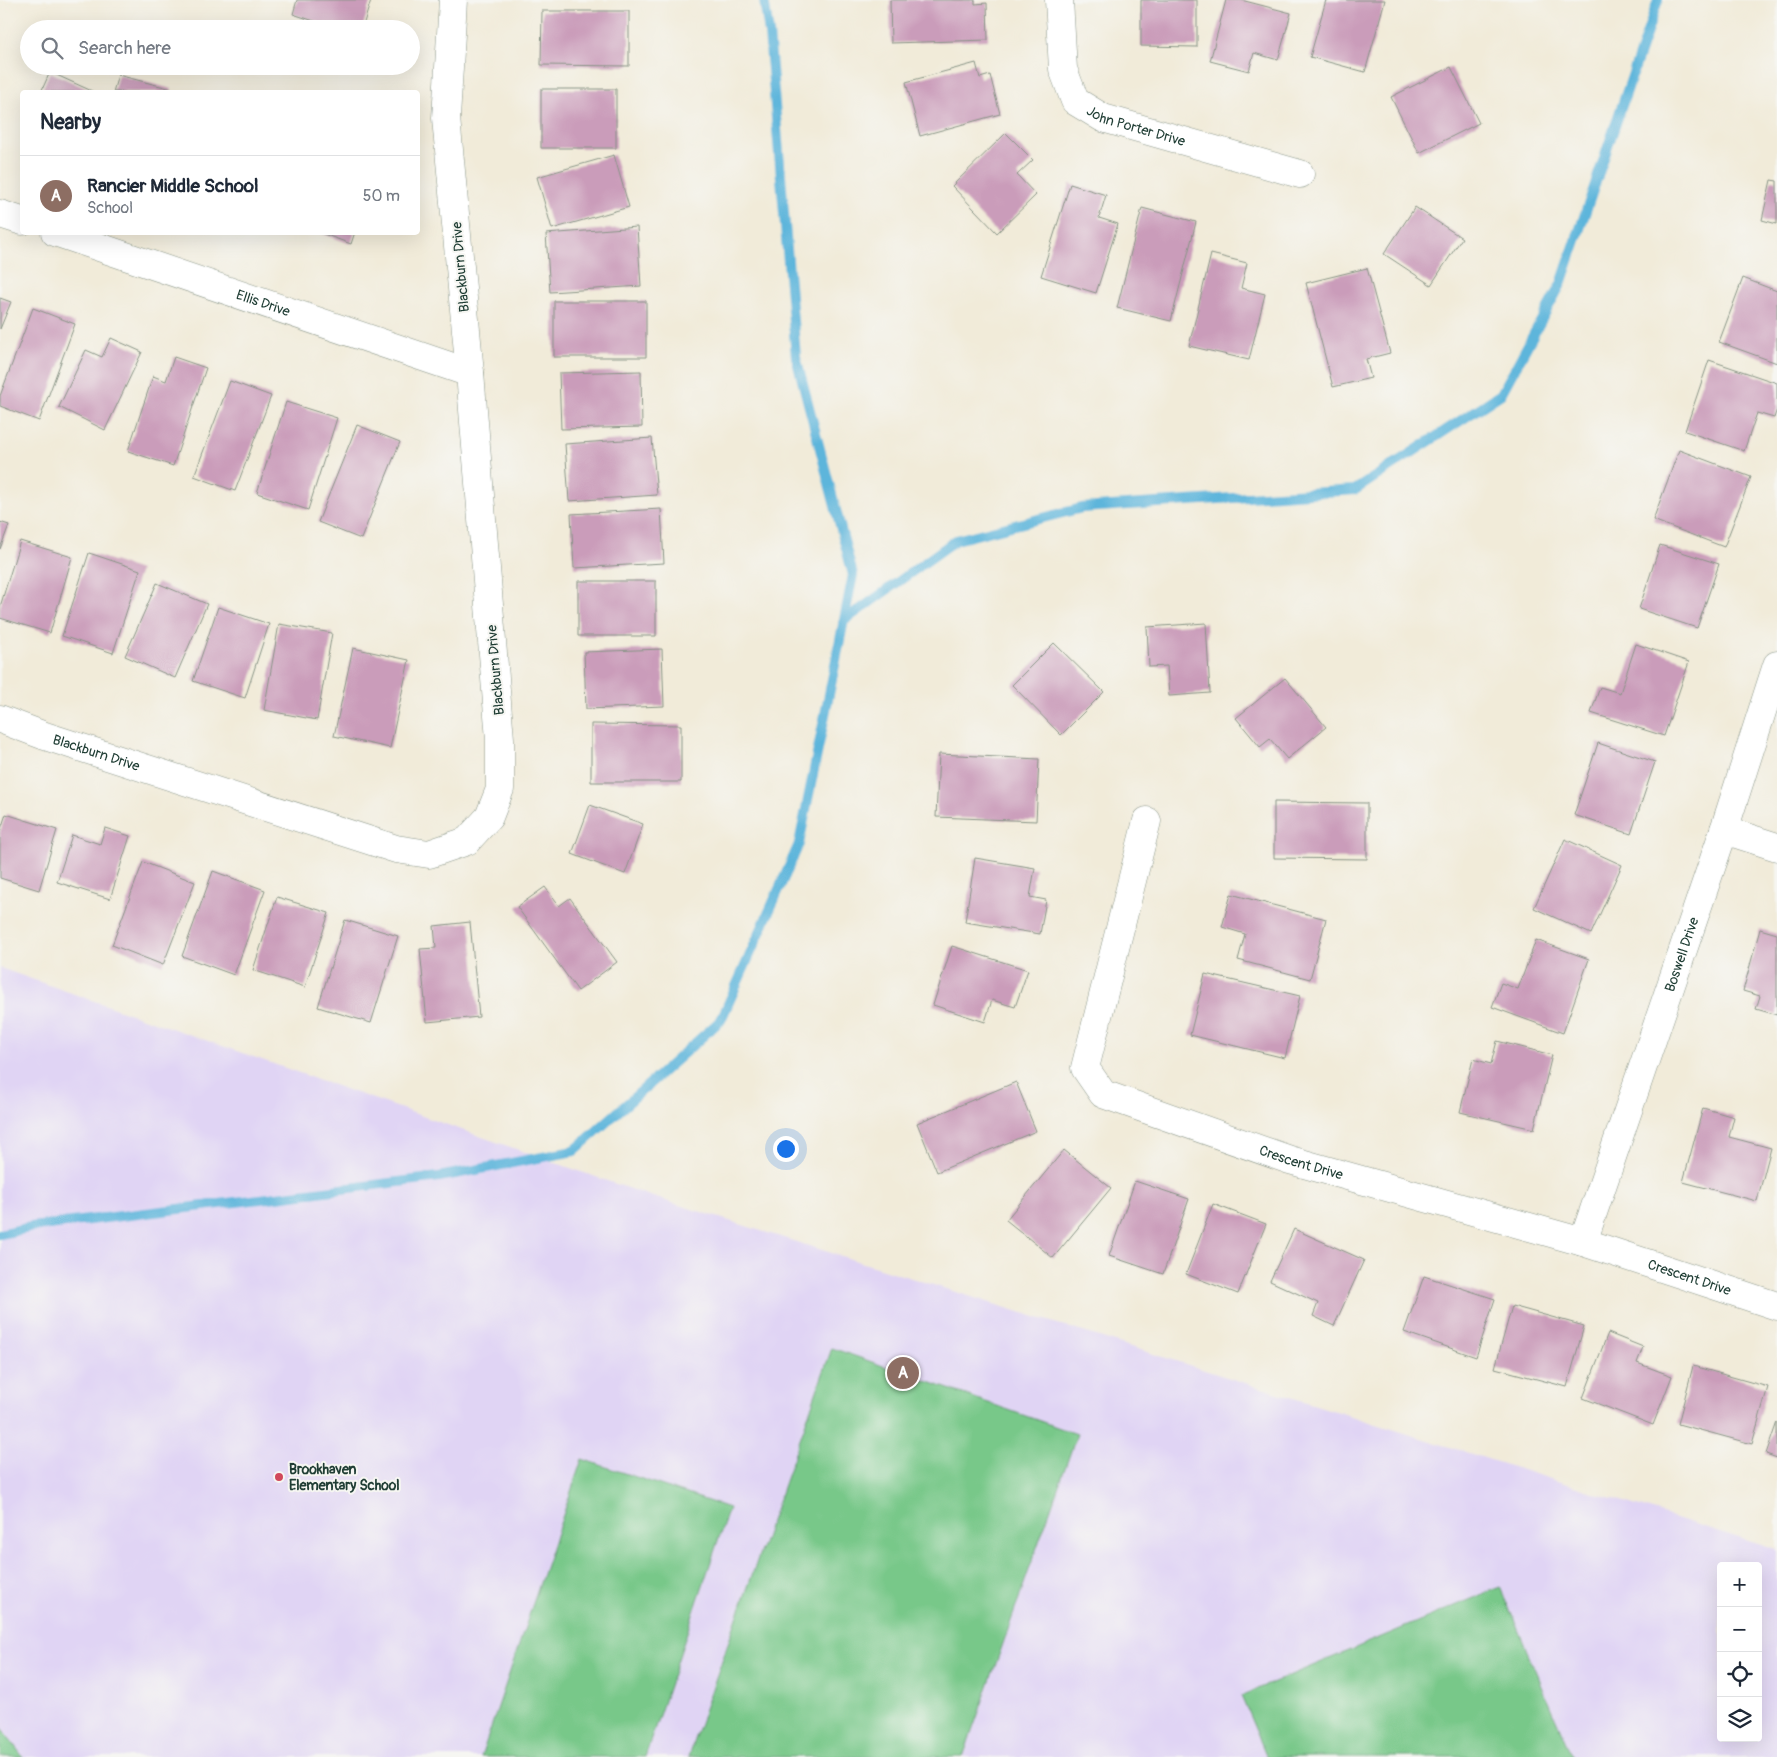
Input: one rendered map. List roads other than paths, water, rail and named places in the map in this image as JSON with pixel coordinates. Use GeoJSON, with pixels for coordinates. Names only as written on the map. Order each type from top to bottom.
{"type":"FeatureCollection","features":[{"type":"Feature","properties":{"kind":"street","name":"Blackburn Drive"},"geometry":{"type":"LineString","coordinates":[[0,719],[54,739],[396,849],[429,854],[467,841],[489,817],[500,790],[500,739],[470,373],[446,118],[453,0]]}},
{"type":"Feature","properties":{"kind":"street","name":"John Porter Drive"},"geometry":{"type":"LineString","coordinates":[[1059,0],[1063,69],[1075,101],[1103,118],[1300,174]]}},
{"type":"Feature","properties":{"kind":"street"},"geometry":{"type":"LineString","coordinates":[[0,214],[20,220]]}},
{"type":"Feature","properties":{"kind":"street","name":"Ellis Drive"},"geometry":{"type":"LineString","coordinates":[[65,235],[470,373]]}},
{"type":"Feature","properties":{"kind":"street","name":"Boswell Drive"},"geometry":{"type":"LineString","coordinates":[[1583,1242],[1724,830],[1777,665]]}},
{"type":"Feature","properties":{"kind":"street","name":"Crescent Drive"},"geometry":{"type":"LineString","coordinates":[[1147,821],[1084,1068],[1103,1094],[1290,1160],[1583,1242],[1777,1306]]}},
{"type":"Feature","properties":{"kind":"street"},"geometry":{"type":"LineString","coordinates":[[1724,830],[1777,847]]}},
{"type":"Feature","properties":{"kind":"waterway"},"geometry":{"type":"LineString","coordinates":[[0,1234],[32,1227],[439,1177],[574,1151],[721,1020],[799,844],[853,575],[796,357],[769,33],[764,0]]}},
{"type":"Feature","properties":{"kind":"waterway"},"geometry":{"type":"LineString","coordinates":[[844,621],[956,540],[1082,508],[1355,490],[1501,394],[1561,284],[1658,0]]}},
{"type":"Feature","properties":{"kind":"place","name":"Rancier Middle School"},"geometry":{"type":"Point","coordinates":[903,1373]}},
{"type":"Feature","properties":{"kind":"place","name":"Brookhaven Elementary School"},"geometry":{"type":"Point","coordinates":[279,1477]}}]}
